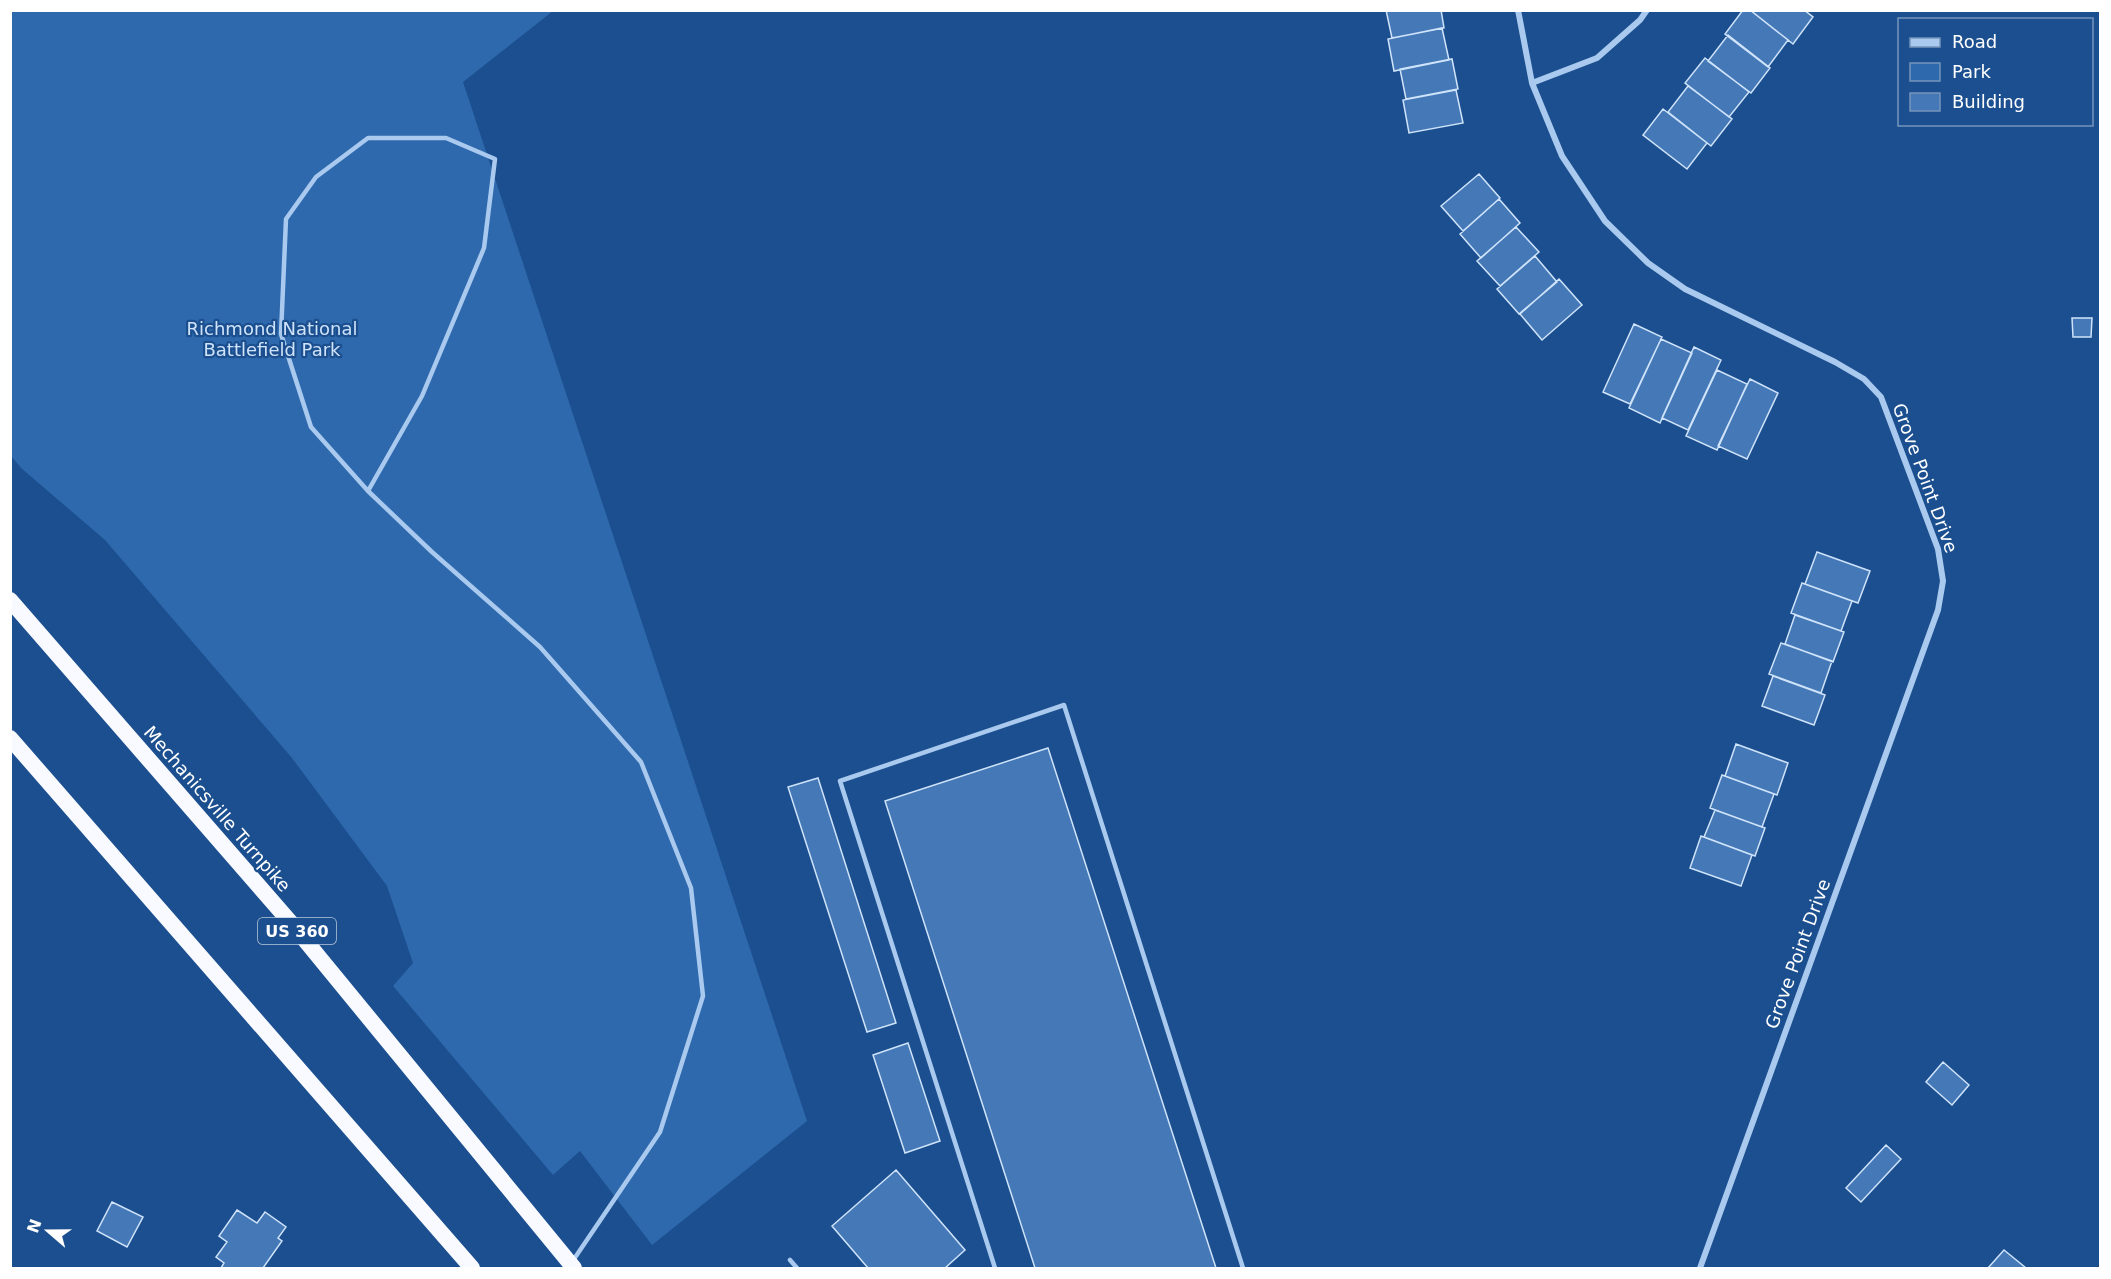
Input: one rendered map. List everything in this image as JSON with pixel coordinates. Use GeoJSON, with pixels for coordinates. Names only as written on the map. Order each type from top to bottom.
{"type":"FeatureCollection","features":[{"type":"Feature","properties":{"kind":"highway","name":"Mechanicsville Turnpike"},"geometry":{"type":"LineString","coordinates":[[10,600],[291,923],[570,1267]]}},
{"type":"Feature","properties":{"kind":"highway"},"geometry":{"type":"LineString","coordinates":[[10,738],[472,1268]]}},
{"type":"Feature","properties":{"kind":"street","name":"Grove Point Drive"},"geometry":{"type":"LineString","coordinates":[[1518,10],[1532,83],[1562,156],[1605,221],[1648,263],[1685,289],[1835,362],[1864,379],[1881,398],[1938,549],[1943,581],[1938,610],[1700,1269]]}},
{"type":"Feature","properties":{"kind":"street"},"geometry":{"type":"LineString","coordinates":[[1532,83],[1597,58],[1640,20],[1647,10]]}},
{"type":"Feature","properties":{"kind":"lane"},"geometry":{"type":"LineString","coordinates":[[368,491],[422,396],[484,248],[495,159],[446,138],[369,138],[316,177],[286,219],[280,334],[311,427],[368,491],[432,552],[540,647],[641,762],[691,888],[703,996],[660,1132],[570,1267]]}},
{"type":"Feature","properties":{"kind":"lane"},"geometry":{"type":"LineString","coordinates":[[995,1269],[840,781],[1064,705],[1243,1269]]}},
{"type":"Feature","properties":{"kind":"lane"},"geometry":{"type":"LineString","coordinates":[[790,1260],[797,1269]]}},
{"type":"Feature","properties":{"kind":"green space","name":"Richmond National Battlefield Park"},"geometry":{"type":"Polygon","coordinates":[[[10,11],[553,11],[463,82],[807,1121],[652,1245],[580,1151],[553,1175],[393,986],[413,963],[387,886],[292,758],[105,540],[21,468],[11,456],[10,11]]]}},
{"type":"Feature","properties":{"kind":"building"},"geometry":{"type":"Polygon","coordinates":[[[1386,10],[1441,10],[1444,28],[1392,38],[1386,10]]]}},
{"type":"Feature","properties":{"kind":"building"},"geometry":{"type":"Polygon","coordinates":[[[1743,10],[1750,10],[1788,40],[1768,67],[1725,34],[1743,10]]]}},
{"type":"Feature","properties":{"kind":"building"},"geometry":{"type":"Polygon","coordinates":[[[1750,10],[1804,10],[1813,17],[1793,44],[1750,10]]]}},
{"type":"Feature","properties":{"kind":"building"},"geometry":{"type":"Polygon","coordinates":[[[1442,28],[1449,60],[1394,71],[1388,39],[1442,28]]]}},
{"type":"Feature","properties":{"kind":"building"},"geometry":{"type":"Polygon","coordinates":[[[1728,35],[1770,68],[1751,93],[1708,61],[1728,35]]]}},
{"type":"Feature","properties":{"kind":"building"},"geometry":{"type":"Polygon","coordinates":[[[1705,58],[1749,92],[1729,117],[1685,83],[1705,58]]]}},
{"type":"Feature","properties":{"kind":"building"},"geometry":{"type":"Polygon","coordinates":[[[1452,59],[1458,89],[1406,99],[1400,69],[1452,59]]]}},
{"type":"Feature","properties":{"kind":"building"},"geometry":{"type":"Polygon","coordinates":[[[1688,86],[1732,119],[1711,146],[1668,112],[1688,86]]]}},
{"type":"Feature","properties":{"kind":"building"},"geometry":{"type":"Polygon","coordinates":[[[1456,90],[1463,123],[1409,133],[1403,100],[1456,90]]]}},
{"type":"Feature","properties":{"kind":"building"},"geometry":{"type":"Polygon","coordinates":[[[1663,109],[1707,143],[1687,169],[1643,135],[1663,109]]]}},
{"type":"Feature","properties":{"kind":"building"},"geometry":{"type":"Polygon","coordinates":[[[1479,174],[1500,198],[1463,231],[1441,206],[1479,174]]]}},
{"type":"Feature","properties":{"kind":"building"},"geometry":{"type":"Polygon","coordinates":[[[1499,199],[1520,223],[1481,258],[1460,234],[1499,199]]]}},
{"type":"Feature","properties":{"kind":"building"},"geometry":{"type":"Polygon","coordinates":[[[1516,227],[1539,252],[1500,286],[1477,261],[1516,227]]]}},
{"type":"Feature","properties":{"kind":"building"},"geometry":{"type":"Polygon","coordinates":[[[1535,256],[1557,282],[1519,314],[1497,289],[1535,256]]]}},
{"type":"Feature","properties":{"kind":"building"},"geometry":{"type":"Polygon","coordinates":[[[1559,279],[1582,305],[1542,340],[1520,314],[1559,279]]]}},
{"type":"Feature","properties":{"kind":"building"},"geometry":{"type":"Polygon","coordinates":[[[2072,318],[2092,318],[2091,337],[2073,337],[2072,318]]]}},
{"type":"Feature","properties":{"kind":"building"},"geometry":{"type":"Polygon","coordinates":[[[1634,324],[1662,337],[1630,404],[1603,392],[1634,324]]]}},
{"type":"Feature","properties":{"kind":"building"},"geometry":{"type":"Polygon","coordinates":[[[1661,339],[1692,353],[1660,423],[1629,408],[1661,339]]]}},
{"type":"Feature","properties":{"kind":"building"},"geometry":{"type":"Polygon","coordinates":[[[1694,347],[1721,360],[1688,430],[1662,418],[1694,347]]]}},
{"type":"Feature","properties":{"kind":"building"},"geometry":{"type":"Polygon","coordinates":[[[1717,370],[1747,384],[1717,450],[1686,436],[1717,370]]]}},
{"type":"Feature","properties":{"kind":"building"},"geometry":{"type":"Polygon","coordinates":[[[1750,379],[1778,393],[1747,459],[1718,446],[1750,379]]]}},
{"type":"Feature","properties":{"kind":"building"},"geometry":{"type":"Polygon","coordinates":[[[1817,552],[1870,571],[1858,603],[1805,584],[1817,552]]]}},
{"type":"Feature","properties":{"kind":"building"},"geometry":{"type":"Polygon","coordinates":[[[1802,583],[1852,601],[1841,631],[1791,613],[1802,583]]]}},
{"type":"Feature","properties":{"kind":"building"},"geometry":{"type":"Polygon","coordinates":[[[1795,615],[1844,632],[1833,662],[1785,644],[1795,615]]]}},
{"type":"Feature","properties":{"kind":"building"},"geometry":{"type":"Polygon","coordinates":[[[1781,643],[1832,661],[1821,693],[1769,674],[1781,643]]]}},
{"type":"Feature","properties":{"kind":"building"},"geometry":{"type":"Polygon","coordinates":[[[1773,676],[1825,695],[1814,725],[1762,706],[1773,676]]]}},
{"type":"Feature","properties":{"kind":"building"},"geometry":{"type":"Polygon","coordinates":[[[1736,744],[1788,763],[1777,795],[1725,776],[1736,744]]]}},
{"type":"Feature","properties":{"kind":"building"},"geometry":{"type":"Polygon","coordinates":[[[1048,748],[1216,1268],[1035,1268],[885,801],[1048,748]]]}},
{"type":"Feature","properties":{"kind":"building"},"geometry":{"type":"Polygon","coordinates":[[[1722,775],[1774,794],[1762,827],[1710,808],[1722,775]]]}},
{"type":"Feature","properties":{"kind":"building"},"geometry":{"type":"Polygon","coordinates":[[[818,778],[896,1023],[867,1032],[788,787],[818,778]]]}},
{"type":"Feature","properties":{"kind":"building"},"geometry":{"type":"Polygon","coordinates":[[[1715,810],[1765,828],[1755,856],[1704,837],[1715,810]]]}},
{"type":"Feature","properties":{"kind":"building"},"geometry":{"type":"Polygon","coordinates":[[[1701,836],[1752,855],[1741,886],[1690,868],[1701,836]]]}},
{"type":"Feature","properties":{"kind":"building"},"geometry":{"type":"Polygon","coordinates":[[[908,1043],[940,1141],[905,1153],[873,1055],[908,1043]]]}},
{"type":"Feature","properties":{"kind":"building"},"geometry":{"type":"Polygon","coordinates":[[[1943,1062],[1969,1085],[1952,1105],[1926,1082],[1943,1062]]]}},
{"type":"Feature","properties":{"kind":"building"},"geometry":{"type":"Polygon","coordinates":[[[1886,1145],[1901,1159],[1861,1202],[1846,1188],[1886,1145]]]}},
{"type":"Feature","properties":{"kind":"building"},"geometry":{"type":"Polygon","coordinates":[[[896,1170],[965,1250],[945,1268],[868,1268],[832,1226],[896,1170]]]}},
{"type":"Feature","properties":{"kind":"building"},"geometry":{"type":"Polygon","coordinates":[[[112,1202],[143,1217],[127,1247],[97,1231],[112,1202]]]}},
{"type":"Feature","properties":{"kind":"building"},"geometry":{"type":"Polygon","coordinates":[[[237,1210],[257,1223],[265,1212],[286,1227],[278,1238],[282,1241],[263,1268],[221,1268],[224,1263],[216,1257],[227,1242],[219,1236],[237,1210]]]}},
{"type":"Feature","properties":{"kind":"building"},"geometry":{"type":"Polygon","coordinates":[[[2004,1250],[2026,1268],[1988,1268],[2004,1250]]]}}]}
